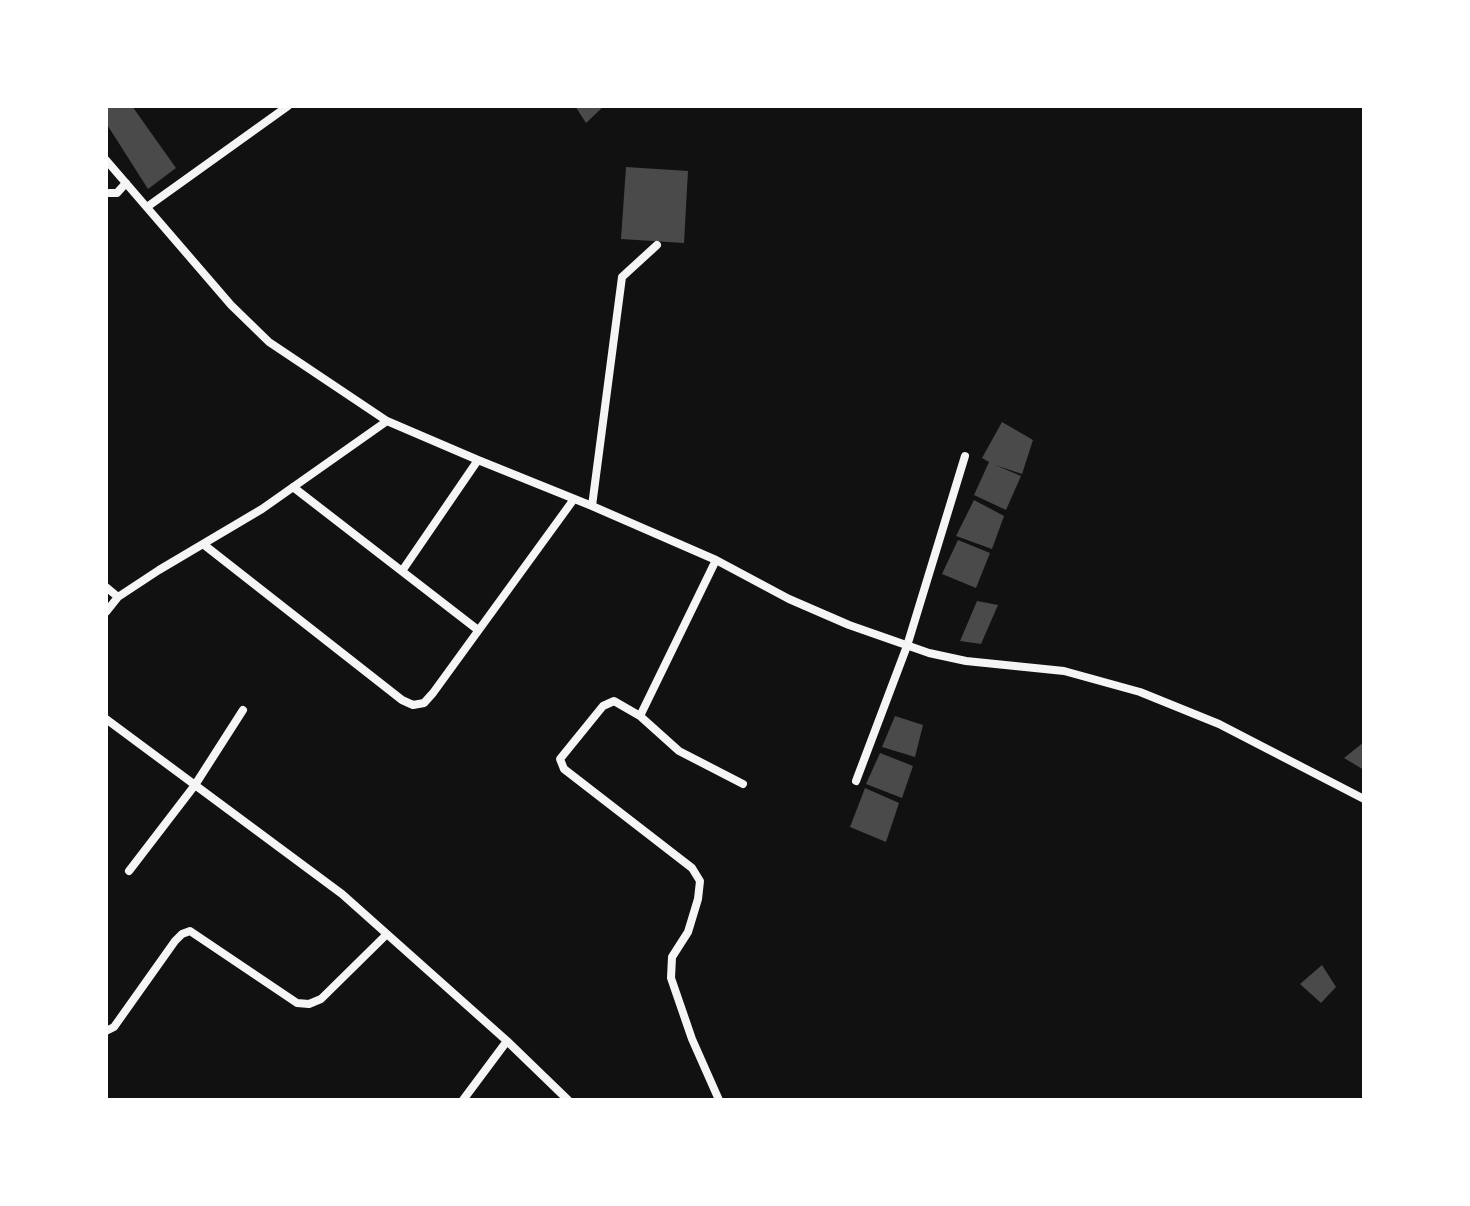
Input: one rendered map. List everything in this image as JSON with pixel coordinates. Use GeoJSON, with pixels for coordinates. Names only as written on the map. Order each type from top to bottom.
{"type":"FeatureCollection","features":[{"type":"Feature","properties":{"kind":"street"},"geometry":{"type":"LineString","coordinates":[[147,207],[288,106]]}},
{"type":"Feature","properties":{"kind":"street"},"geometry":{"type":"LineString","coordinates":[[106,160],[231,305],[269,342],[387,421],[716,560],[789,599],[849,625],[929,653],[966,661],[1064,671],[1140,692],[1219,724],[1364,799]]}},
{"type":"Feature","properties":{"kind":"street"},"geometry":{"type":"LineString","coordinates":[[106,193],[117,193],[126,183]]}},
{"type":"Feature","properties":{"kind":"street"},"geometry":{"type":"LineString","coordinates":[[592,506],[622,277],[657,245]]}},
{"type":"Feature","properties":{"kind":"street"},"geometry":{"type":"LineString","coordinates":[[106,612],[118,597],[262,509],[387,421]]}},
{"type":"Feature","properties":{"kind":"street"},"geometry":{"type":"LineString","coordinates":[[856,781],[907,646],[965,456]]}},
{"type":"Feature","properties":{"kind":"street"},"geometry":{"type":"LineString","coordinates":[[402,571],[478,460]]}},
{"type":"Feature","properties":{"kind":"street"},"geometry":{"type":"LineString","coordinates":[[293,487],[478,630]]}},
{"type":"Feature","properties":{"kind":"street"},"geometry":{"type":"LineString","coordinates":[[203,544],[402,700],[413,705],[424,703],[433,693],[574,499]]}},
{"type":"Feature","properties":{"kind":"street"},"geometry":{"type":"LineString","coordinates":[[640,716],[716,560]]}},
{"type":"Feature","properties":{"kind":"street"},"geometry":{"type":"LineString","coordinates":[[106,587],[118,597]]}},
{"type":"Feature","properties":{"kind":"street"},"geometry":{"type":"LineString","coordinates":[[719,1100],[692,1039],[671,978],[672,957],[688,932],[700,881],[692,868],[564,769],[560,759],[603,706],[614,701],[640,716],[679,751],[743,784]]}},
{"type":"Feature","properties":{"kind":"street"},"geometry":{"type":"LineString","coordinates":[[129,871],[195,785],[243,710]]}},
{"type":"Feature","properties":{"kind":"street"},"geometry":{"type":"LineString","coordinates":[[106,719],[342,894],[507,1041],[568,1100]]}},
{"type":"Feature","properties":{"kind":"street"},"geometry":{"type":"LineString","coordinates":[[106,1031],[114,1027],[175,941],[190,931],[297,1003],[309,1004],[321,999],[387,934]]}},
{"type":"Feature","properties":{"kind":"street"},"geometry":{"type":"LineString","coordinates":[[463,1100],[507,1041]]}},
{"type":"Feature","properties":{"kind":"building"},"geometry":{"type":"Polygon","coordinates":[[[106,106],[132,106],[176,168],[148,189],[106,123],[106,106]]]}},
{"type":"Feature","properties":{"kind":"building"},"geometry":{"type":"Polygon","coordinates":[[[575,106],[604,106],[586,123],[575,106]]]}},
{"type":"Feature","properties":{"kind":"building"},"geometry":{"type":"Polygon","coordinates":[[[626,167],[688,171],[684,243],[621,239],[626,167]]]}},
{"type":"Feature","properties":{"kind":"building"},"geometry":{"type":"Polygon","coordinates":[[[1002,422],[1033,440],[1022,474],[995,465],[1021,476],[1006,510],[974,495],[989,462],[982,458],[1002,422]]]}},
{"type":"Feature","properties":{"kind":"building"},"geometry":{"type":"Polygon","coordinates":[[[974,500],[1004,516],[992,549],[956,536],[974,500]]]}},
{"type":"Feature","properties":{"kind":"building"},"geometry":{"type":"Polygon","coordinates":[[[958,540],[990,553],[976,588],[942,574],[958,540]]]}},
{"type":"Feature","properties":{"kind":"building"},"geometry":{"type":"Polygon","coordinates":[[[977,601],[998,605],[981,644],[960,641],[977,601]]]}},
{"type":"Feature","properties":{"kind":"building"},"geometry":{"type":"Polygon","coordinates":[[[895,716],[923,725],[915,757],[882,747],[895,716]]]}},
{"type":"Feature","properties":{"kind":"building"},"geometry":{"type":"Polygon","coordinates":[[[1364,742],[1364,770],[1344,758],[1364,742]]]}},
{"type":"Feature","properties":{"kind":"building"},"geometry":{"type":"Polygon","coordinates":[[[880,753],[913,766],[902,798],[866,784],[880,753]]]}},
{"type":"Feature","properties":{"kind":"building"},"geometry":{"type":"Polygon","coordinates":[[[865,788],[899,803],[886,842],[850,827],[865,788]]]}},
{"type":"Feature","properties":{"kind":"building"},"geometry":{"type":"Polygon","coordinates":[[[1322,965],[1336,987],[1321,1003],[1300,984],[1322,965]]]}}]}
